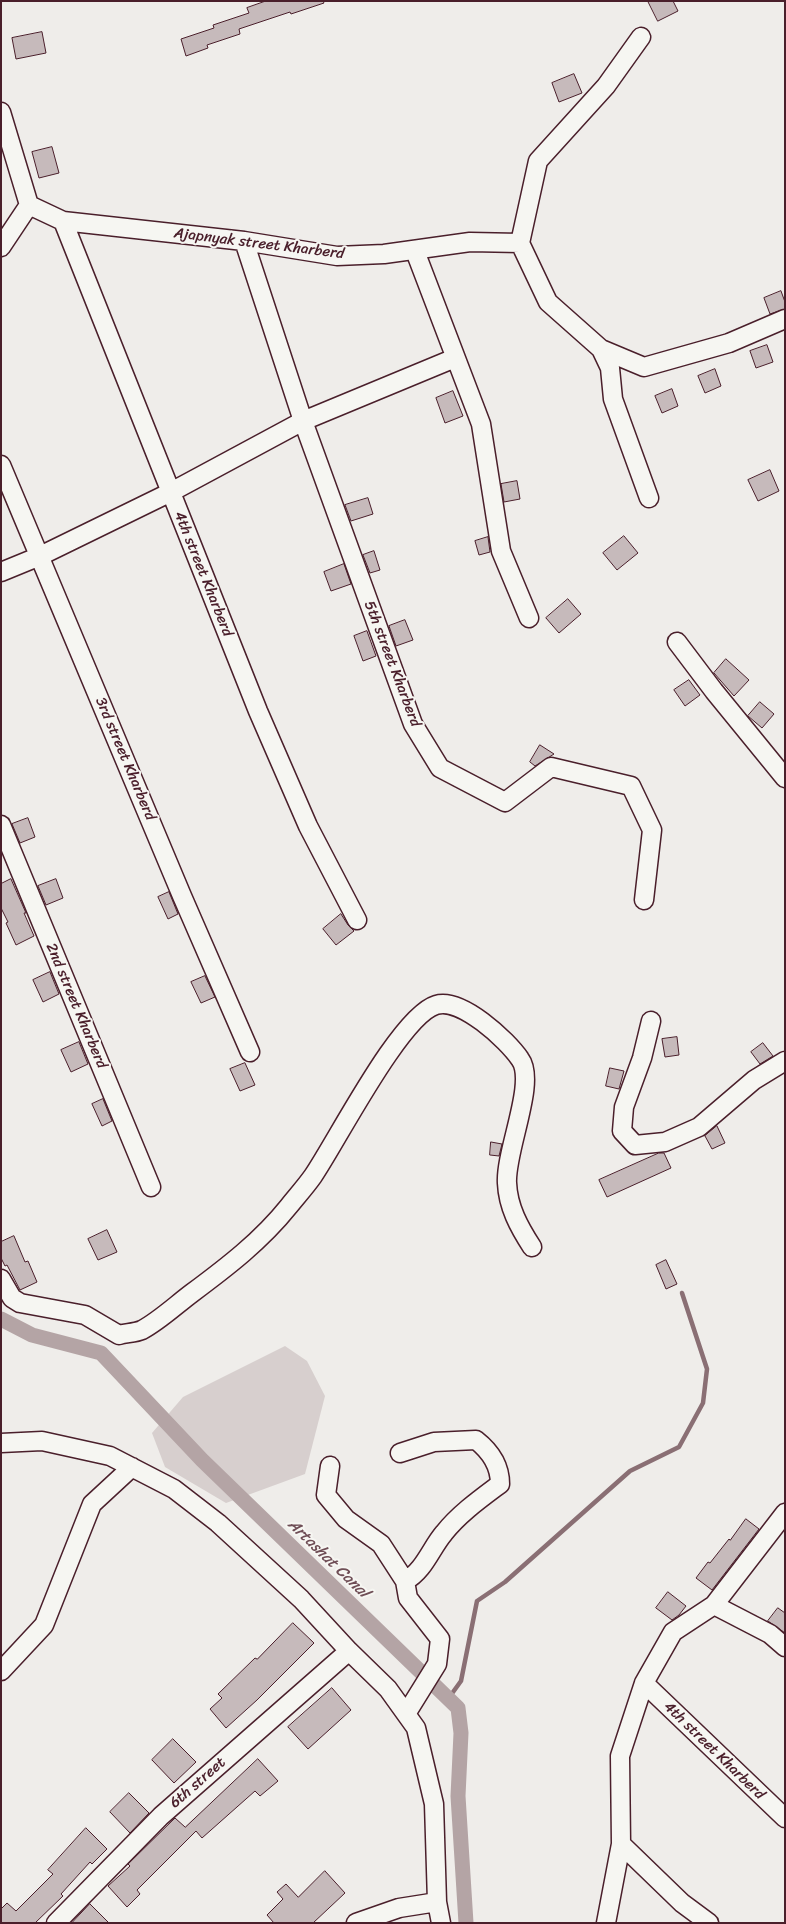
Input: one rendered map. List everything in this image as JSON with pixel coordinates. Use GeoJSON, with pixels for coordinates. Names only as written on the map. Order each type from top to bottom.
{"type":"FeatureCollection","features":[{"type":"Feature","properties":{"kind":"street"},"geometry":{"type":"LineString","coordinates":[[641,36],[606,86],[538,161],[520,243],[548,302],[601,349],[644,367],[730,344],[785,319]]}},
{"type":"Feature","properties":{"kind":"street"},"geometry":{"type":"LineString","coordinates":[[1,112],[29,205],[1,247]]}},
{"type":"Feature","properties":{"kind":"street","name":"Ajapnyak street Kharberd"},"geometry":{"type":"LineString","coordinates":[[29,205],[63,221],[244,241],[337,256],[415,251],[470,242],[520,243]]}},
{"type":"Feature","properties":{"kind":"street","name":"4th street Kharberd"},"geometry":{"type":"LineString","coordinates":[[63,221],[258,711],[308,826],[358,920]]}},
{"type":"Feature","properties":{"kind":"street","name":"5th street Kharberd"},"geometry":{"type":"LineString","coordinates":[[244,241],[303,421],[413,724],[440,768],[505,802],[550,767],[631,786],[652,830],[644,900]]}},
{"type":"Feature","properties":{"kind":"street"},"geometry":{"type":"LineString","coordinates":[[415,251],[480,424],[501,551],[529,618]]}},
{"type":"Feature","properties":{"kind":"street"},"geometry":{"type":"LineString","coordinates":[[601,349],[610,368],[613,399],[649,498]]}},
{"type":"Feature","properties":{"kind":"street"},"geometry":{"type":"LineString","coordinates":[[1,572],[40,556],[171,492],[303,421],[455,358]]}},
{"type":"Feature","properties":{"kind":"street","name":"3rd street Kharberd"},"geometry":{"type":"LineString","coordinates":[[1,465],[182,896],[250,1052]]}},
{"type":"Feature","properties":{"kind":"street"},"geometry":{"type":"LineString","coordinates":[[677,642],[785,778]]}},
{"type":"Feature","properties":{"kind":"street","name":"2nd street Kharberd"},"geometry":{"type":"LineString","coordinates":[[1,825],[152,1188]]}},
{"type":"Feature","properties":{"kind":"street"},"geometry":{"type":"LineString","coordinates":[[1,1279],[12,1298],[20,1303],[86,1315],[116,1334],[140,1331],[234,1262],[288,1208],[312,1177],[397,1042],[421,1014],[436,1004],[457,1007],[477,1017],[497,1033],[520,1058],[525,1067],[526,1082],[507,1181],[512,1210],[519,1228],[532,1247]]}},
{"type":"Feature","properties":{"kind":"street"},"geometry":{"type":"LineString","coordinates":[[651,1021],[642,1058],[624,1107],[622,1131],[635,1146],[665,1142],[699,1127],[754,1080],[785,1061]]}},
{"type":"Feature","properties":{"kind":"street"},"geometry":{"type":"LineString","coordinates":[[400,1453],[434,1442],[476,1440],[488,1449],[500,1472],[500,1484],[466,1510],[444,1533],[415,1576],[405,1580]]}},
{"type":"Feature","properties":{"kind":"street"},"geometry":{"type":"LineString","coordinates":[[1,1443],[42,1441],[110,1456],[174,1489],[218,1523],[301,1599],[388,1689],[416,1728],[434,1804],[437,1902],[441,1923]]}},
{"type":"Feature","properties":{"kind":"street"},"geometry":{"type":"LineString","coordinates":[[330,1466],[326,1495],[346,1519],[381,1544],[405,1580],[408,1598],[440,1639],[437,1664],[406,1714]]}},
{"type":"Feature","properties":{"kind":"street"},"geometry":{"type":"LineString","coordinates":[[1,1671],[44,1625],[92,1504],[132,1467]]}},
{"type":"Feature","properties":{"kind":"street"},"geometry":{"type":"LineString","coordinates":[[606,1923],[621,1844],[620,1756],[644,1683],[673,1632],[714,1605],[785,1513]]}},
{"type":"Feature","properties":{"kind":"street"},"geometry":{"type":"LineString","coordinates":[[714,1605],[770,1634],[785,1648]]}},
{"type":"Feature","properties":{"kind":"street","name":"6th street"},"geometry":{"type":"LineString","coordinates":[[56,1923],[161,1816],[350,1651]]}},
{"type":"Feature","properties":{"kind":"street","name":"4th street Kharberd"},"geometry":{"type":"LineString","coordinates":[[644,1683],[785,1818]]}},
{"type":"Feature","properties":{"kind":"street"},"geometry":{"type":"LineString","coordinates":[[621,1844],[682,1903],[709,1923]]}},
{"type":"Feature","properties":{"kind":"street"},"geometry":{"type":"LineString","coordinates":[[356,1923],[399,1908],[437,1902]]}},
{"type":"Feature","properties":{"kind":"shaded area"},"geometry":{"type":"Polygon","coordinates":[[[285,1346],[307,1361],[325,1396],[305,1474],[226,1503],[165,1467],[152,1433],[183,1397],[285,1346]]]}},
{"type":"Feature","properties":{"kind":"building"},"geometry":{"type":"Polygon","coordinates":[[[266,1],[323,1],[324,3],[239,29],[240,34],[207,45],[208,48],[186,56],[181,39],[214,28],[213,25],[249,13],[247,8],[266,1]]]}},
{"type":"Feature","properties":{"kind":"building"},"geometry":{"type":"Polygon","coordinates":[[[648,1],[673,1],[678,11],[658,21],[648,1]]]}},
{"type":"Feature","properties":{"kind":"building"},"geometry":{"type":"Polygon","coordinates":[[[42,32],[46,53],[16,59],[12,38],[42,32]]]}},
{"type":"Feature","properties":{"kind":"building"},"geometry":{"type":"Polygon","coordinates":[[[574,74],[582,93],[559,102],[552,83],[574,74]]]}},
{"type":"Feature","properties":{"kind":"building"},"geometry":{"type":"Polygon","coordinates":[[[52,147],[59,173],[39,178],[32,152],[52,147]]]}},
{"type":"Feature","properties":{"kind":"building"},"geometry":{"type":"Polygon","coordinates":[[[781,291],[785,302],[785,309],[770,314],[764,298],[781,291]]]}},
{"type":"Feature","properties":{"kind":"building"},"geometry":{"type":"Polygon","coordinates":[[[767,345],[773,362],[756,368],[750,351],[767,345]]]}},
{"type":"Feature","properties":{"kind":"building"},"geometry":{"type":"Polygon","coordinates":[[[715,369],[721,386],[705,393],[698,376],[715,369]]]}},
{"type":"Feature","properties":{"kind":"building"},"geometry":{"type":"Polygon","coordinates":[[[672,389],[678,406],[662,413],[655,396],[672,389]]]}},
{"type":"Feature","properties":{"kind":"building"},"geometry":{"type":"Polygon","coordinates":[[[453,391],[463,416],[445,423],[436,398],[453,391]]]}},
{"type":"Feature","properties":{"kind":"building"},"geometry":{"type":"Polygon","coordinates":[[[770,470],[779,491],[758,501],[748,480],[770,470]]]}},
{"type":"Feature","properties":{"kind":"building"},"geometry":{"type":"Polygon","coordinates":[[[517,481],[520,499],[504,502],[501,484],[517,481]]]}},
{"type":"Feature","properties":{"kind":"building"},"geometry":{"type":"Polygon","coordinates":[[[368,498],[373,514],[351,521],[345,505],[368,498]]]}},
{"type":"Feature","properties":{"kind":"building"},"geometry":{"type":"Polygon","coordinates":[[[624,536],[638,553],[617,570],[603,553],[624,536]]]}},
{"type":"Feature","properties":{"kind":"building"},"geometry":{"type":"Polygon","coordinates":[[[488,537],[490,552],[479,555],[475,541],[488,537]]]}},
{"type":"Feature","properties":{"kind":"building"},"geometry":{"type":"Polygon","coordinates":[[[374,551],[380,570],[370,573],[363,555],[374,551]]]}},
{"type":"Feature","properties":{"kind":"building"},"geometry":{"type":"Polygon","coordinates":[[[344,564],[351,584],[331,591],[324,572],[344,564]]]}},
{"type":"Feature","properties":{"kind":"building"},"geometry":{"type":"Polygon","coordinates":[[[568,599],[581,614],[559,633],[546,618],[568,599]]]}},
{"type":"Feature","properties":{"kind":"building"},"geometry":{"type":"Polygon","coordinates":[[[405,620],[413,640],[396,646],[389,626],[405,620]]]}},
{"type":"Feature","properties":{"kind":"building"},"geometry":{"type":"Polygon","coordinates":[[[367,631],[376,656],[363,661],[354,636],[367,631]]]}},
{"type":"Feature","properties":{"kind":"building"},"geometry":{"type":"Polygon","coordinates":[[[726,659],[749,680],[734,696],[714,673],[726,659]]]}},
{"type":"Feature","properties":{"kind":"building"},"geometry":{"type":"Polygon","coordinates":[[[689,680],[700,695],[685,706],[674,690],[689,680]]]}},
{"type":"Feature","properties":{"kind":"building"},"geometry":{"type":"Polygon","coordinates":[[[760,702],[774,714],[762,728],[748,716],[760,702]]]}},
{"type":"Feature","properties":{"kind":"building"},"geometry":{"type":"Polygon","coordinates":[[[540,745],[554,754],[535,766],[530,762],[540,745]]]}},
{"type":"Feature","properties":{"kind":"building"},"geometry":{"type":"Polygon","coordinates":[[[28,818],[35,837],[20,843],[12,824],[28,818]]]}},
{"type":"Feature","properties":{"kind":"building"},"geometry":{"type":"Polygon","coordinates":[[[11,879],[34,936],[16,945],[1,908],[1,884],[11,879]]]}},
{"type":"Feature","properties":{"kind":"building"},"geometry":{"type":"Polygon","coordinates":[[[56,879],[63,898],[46,905],[38,886],[56,879]]]}},
{"type":"Feature","properties":{"kind":"building"},"geometry":{"type":"Polygon","coordinates":[[[169,892],[178,914],[168,919],[158,897],[169,892]]]}},
{"type":"Feature","properties":{"kind":"building"},"geometry":{"type":"Polygon","coordinates":[[[341,914],[354,931],[336,945],[323,929],[341,914]]]}},
{"type":"Feature","properties":{"kind":"building"},"geometry":{"type":"Polygon","coordinates":[[[50,972],[59,994],[43,1002],[33,980],[50,972]]]}},
{"type":"Feature","properties":{"kind":"building"},"geometry":{"type":"Polygon","coordinates":[[[205,976],[215,997],[201,1003],[191,982],[205,976]]]}},
{"type":"Feature","properties":{"kind":"building"},"geometry":{"type":"Polygon","coordinates":[[[677,1037],[679,1055],[665,1057],[662,1039],[677,1037]]]}},
{"type":"Feature","properties":{"kind":"building"},"geometry":{"type":"Polygon","coordinates":[[[79,1042],[88,1064],[71,1072],[61,1050],[79,1042]]]}},
{"type":"Feature","properties":{"kind":"building"},"geometry":{"type":"Polygon","coordinates":[[[763,1043],[773,1056],[760,1064],[751,1052],[763,1043]]]}},
{"type":"Feature","properties":{"kind":"building"},"geometry":{"type":"Polygon","coordinates":[[[245,1063],[255,1085],[240,1091],[230,1069],[245,1063]]]}},
{"type":"Feature","properties":{"kind":"building"},"geometry":{"type":"Polygon","coordinates":[[[610,1068],[624,1071],[619,1089],[606,1086],[610,1068]]]}},
{"type":"Feature","properties":{"kind":"building"},"geometry":{"type":"Polygon","coordinates":[[[103,1099],[112,1121],[102,1126],[92,1104],[103,1099]]]}},
{"type":"Feature","properties":{"kind":"building"},"geometry":{"type":"Polygon","coordinates":[[[717,1126],[725,1143],[712,1149],[705,1136],[717,1126]]]}},
{"type":"Feature","properties":{"kind":"building"},"geometry":{"type":"Polygon","coordinates":[[[491,1142],[502,1144],[499,1156],[490,1155],[491,1142]]]}},
{"type":"Feature","properties":{"kind":"building"},"geometry":{"type":"Polygon","coordinates":[[[659,1153],[664,1153],[671,1168],[607,1197],[599,1180],[659,1153]]]}},
{"type":"Feature","properties":{"kind":"building"},"geometry":{"type":"Polygon","coordinates":[[[107,1230],[117,1252],[98,1260],[88,1239],[107,1230]]]}},
{"type":"Feature","properties":{"kind":"building"},"geometry":{"type":"Polygon","coordinates":[[[14,1236],[25,1262],[28,1261],[37,1282],[20,1290],[7,1265],[5,1266],[1,1258],[1,1242],[14,1236]]]}},
{"type":"Feature","properties":{"kind":"building"},"geometry":{"type":"Polygon","coordinates":[[[666,1260],[677,1284],[666,1289],[656,1265],[666,1260]]]}},
{"type":"Feature","properties":{"kind":"building"},"geometry":{"type":"Polygon","coordinates":[[[746,1519],[759,1529],[712,1590],[696,1578],[746,1519]]]}},
{"type":"Feature","properties":{"kind":"building"},"geometry":{"type":"Polygon","coordinates":[[[668,1592],[686,1606],[672,1620],[656,1608],[668,1592]]]}},
{"type":"Feature","properties":{"kind":"building"},"geometry":{"type":"Polygon","coordinates":[[[778,1608],[785,1613],[785,1633],[768,1621],[778,1608]]]}},
{"type":"Feature","properties":{"kind":"building"},"geometry":{"type":"Polygon","coordinates":[[[293,1623],[314,1643],[226,1728],[210,1709],[222,1698],[218,1694],[293,1623]]]}},
{"type":"Feature","properties":{"kind":"building"},"geometry":{"type":"Polygon","coordinates":[[[332,1688],[351,1710],[308,1749],[288,1727],[332,1688]]]}},
{"type":"Feature","properties":{"kind":"building"},"geometry":{"type":"Polygon","coordinates":[[[173,1739],[196,1762],[174,1783],[152,1760],[173,1739]]]}},
{"type":"Feature","properties":{"kind":"building"},"geometry":{"type":"Polygon","coordinates":[[[258,1759],[278,1781],[260,1796],[255,1791],[202,1838],[196,1831],[137,1890],[140,1894],[127,1907],[108,1886],[130,1866],[128,1864],[175,1818],[185,1827],[258,1759]]]}},
{"type":"Feature","properties":{"kind":"building"},"geometry":{"type":"Polygon","coordinates":[[[129,1793],[149,1813],[130,1833],[110,1812],[129,1793]]]}},
{"type":"Feature","properties":{"kind":"building"},"geometry":{"type":"Polygon","coordinates":[[[86,1828],[107,1849],[92,1864],[90,1862],[61,1894],[63,1896],[35,1923],[1,1923],[1,1909],[7,1903],[16,1911],[53,1874],[48,1870],[86,1828]]]}},
{"type":"Feature","properties":{"kind":"building"},"geometry":{"type":"Polygon","coordinates":[[[325,1871],[345,1893],[313,1923],[274,1923],[267,1915],[283,1899],[277,1892],[286,1884],[298,1897],[325,1871]]]}},
{"type":"Feature","properties":{"kind":"building"},"geometry":{"type":"Polygon","coordinates":[[[90,1904],[109,1923],[72,1923],[90,1904]]]}},
{"type":"Feature","properties":{"kind":"waterway"},"geometry":{"type":"LineString","coordinates":[[448,1699],[461,1681],[477,1601],[505,1582],[630,1471],[679,1447],[703,1403],[707,1369],[682,1293]]}},
{"type":"Feature","properties":{"kind":"waterway","name":"Artashat Canal"},"geometry":{"type":"LineString","coordinates":[[1,1319],[32,1335],[101,1353],[202,1460],[458,1708],[461,1733],[458,1796],[466,1923]]}}]}
